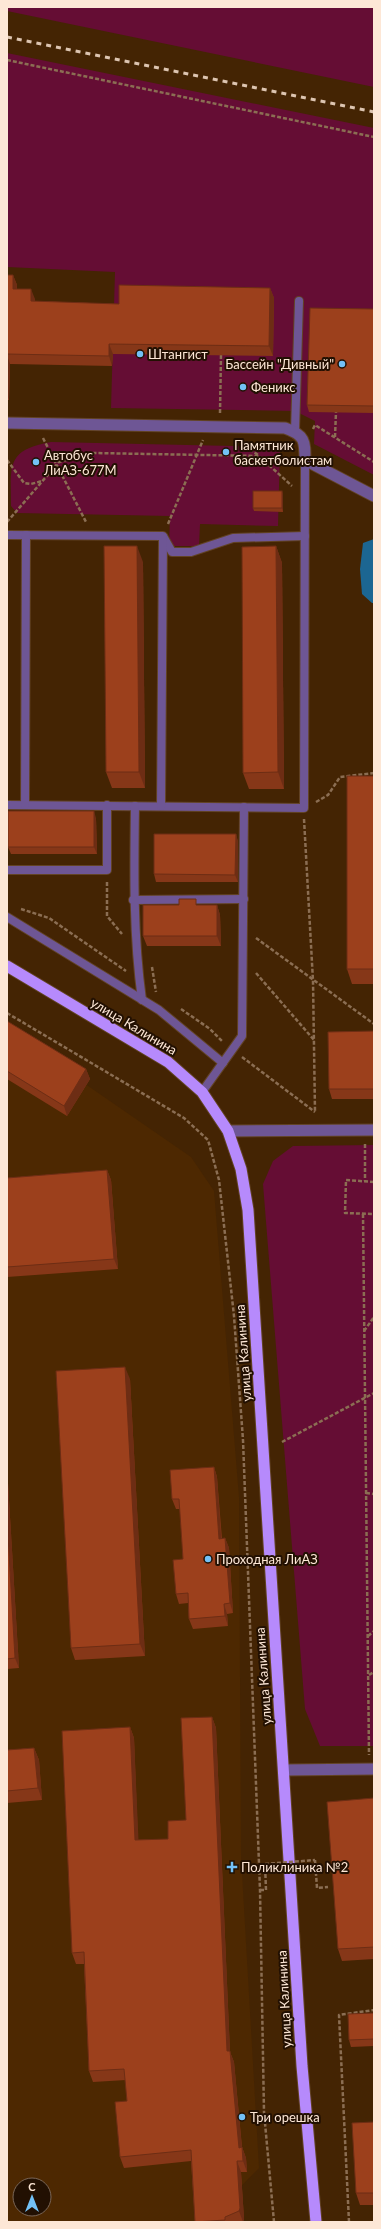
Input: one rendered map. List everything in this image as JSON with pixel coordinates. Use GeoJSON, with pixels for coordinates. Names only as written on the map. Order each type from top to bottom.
{"type":"FeatureCollection","features":[{"type":"Feature","properties":{"kind":"highway","name":"улица Калинина"},"geometry":{"type":"LineString","coordinates":[[7,966],[168,1062],[202,1092],[228,1131],[241,1169],[248,1210],[278,1697],[285,1770],[302,2066],[316,2222]]}},
{"type":"Feature","properties":{"kind":"street"},"geometry":{"type":"LineString","coordinates":[[7,423],[209,428],[285,428],[295,431],[301,435],[305,443],[305,460],[374,496]]}},
{"type":"Feature","properties":{"kind":"street"},"geometry":{"type":"LineString","coordinates":[[228,1131],[374,1130]]}},
{"type":"Feature","properties":{"kind":"street"},"geometry":{"type":"LineString","coordinates":[[285,1770],[372,1769]]}},
{"type":"Feature","properties":{"kind":"lane"},"geometry":{"type":"LineString","coordinates":[[295,431],[299,302]]}},
{"type":"Feature","properties":{"kind":"lane"},"geometry":{"type":"LineString","coordinates":[[7,805],[304,808],[305,460]]}},
{"type":"Feature","properties":{"kind":"lane"},"geometry":{"type":"LineString","coordinates":[[7,535],[163,536]]}},
{"type":"Feature","properties":{"kind":"lane"},"geometry":{"type":"LineString","coordinates":[[25,805],[26,536]]}},
{"type":"Feature","properties":{"kind":"lane"},"geometry":{"type":"LineString","coordinates":[[163,536],[172,552],[191,552],[234,538],[305,536]]}},
{"type":"Feature","properties":{"kind":"lane"},"geometry":{"type":"LineString","coordinates":[[161,806],[163,536]]}},
{"type":"Feature","properties":{"kind":"lane"},"geometry":{"type":"LineString","coordinates":[[7,870],[107,870],[107,806]]}},
{"type":"Feature","properties":{"kind":"lane"},"geometry":{"type":"LineString","coordinates":[[135,806],[133,900],[137,963],[142,1000]]}},
{"type":"Feature","properties":{"kind":"lane"},"geometry":{"type":"LineString","coordinates":[[202,1092],[242,1036],[244,807]]}},
{"type":"Feature","properties":{"kind":"lane"},"geometry":{"type":"LineString","coordinates":[[133,900],[244,899]]}},
{"type":"Feature","properties":{"kind":"lane"},"geometry":{"type":"LineString","coordinates":[[7,917],[159,1010],[223,1063]]}},
{"type":"Feature","properties":{"kind":"path"},"geometry":{"type":"LineString","coordinates":[[7,60],[374,137]]}},
{"type":"Feature","properties":{"kind":"path"},"geometry":{"type":"LineString","coordinates":[[220,428],[221,355]]}},
{"type":"Feature","properties":{"kind":"path"},"geometry":{"type":"LineString","coordinates":[[335,437],[336,412]]}},
{"type":"Feature","properties":{"kind":"path"},"geometry":{"type":"LineString","coordinates":[[36,424],[92,536]]}},
{"type":"Feature","properties":{"kind":"path"},"geometry":{"type":"LineString","coordinates":[[305,443],[315,426],[374,462]]}},
{"type":"Feature","properties":{"kind":"path"},"geometry":{"type":"LineString","coordinates":[[163,536],[209,428]]}},
{"type":"Feature","properties":{"kind":"path"},"geometry":{"type":"LineString","coordinates":[[239,441],[259,456],[305,499]]}},
{"type":"Feature","properties":{"kind":"path"},"geometry":{"type":"LineString","coordinates":[[7,522],[59,462],[94,453],[259,456]]}},
{"type":"Feature","properties":{"kind":"path"},"geometry":{"type":"LineString","coordinates":[[7,460],[24,483],[31,484],[44,479]]}},
{"type":"Feature","properties":{"kind":"path"},"geometry":{"type":"LineString","coordinates":[[256,1068],[315,1112],[313,981],[304,808],[328,795],[340,777],[374,773]]}},
{"type":"Feature","properties":{"kind":"path"},"geometry":{"type":"LineString","coordinates":[[255,938],[374,1024]]}},
{"type":"Feature","properties":{"kind":"path"},"geometry":{"type":"LineString","coordinates":[[255,973],[314,1040]]}},
{"type":"Feature","properties":{"kind":"path"},"geometry":{"type":"LineString","coordinates":[[7,1012],[184,1118],[208,1140],[219,1180],[234,1316],[243,1440],[260,1890],[264,2112],[274,2222]]}},
{"type":"Feature","properties":{"kind":"path"},"geometry":{"type":"LineString","coordinates":[[365,1139],[365,1181]]}},
{"type":"Feature","properties":{"kind":"path"},"geometry":{"type":"LineString","coordinates":[[374,1182],[346,1180],[345,1213],[374,1214]]}},
{"type":"Feature","properties":{"kind":"path"},"geometry":{"type":"LineString","coordinates":[[363,1214],[368,1676],[372,1769]]}},
{"type":"Feature","properties":{"kind":"path"},"geometry":{"type":"LineString","coordinates":[[364,1331],[374,1317]]}},
{"type":"Feature","properties":{"kind":"path"},"geometry":{"type":"LineString","coordinates":[[282,1442],[374,1393]]}},
{"type":"Feature","properties":{"kind":"path"},"geometry":{"type":"LineString","coordinates":[[366,1493],[374,1494]]}},
{"type":"Feature","properties":{"kind":"path"},"geometry":{"type":"LineString","coordinates":[[368,1636],[374,1631]]}},
{"type":"Feature","properties":{"kind":"path"},"geometry":{"type":"LineString","coordinates":[[368,1676],[374,1672]]}},
{"type":"Feature","properties":{"kind":"path"},"geometry":{"type":"LineString","coordinates":[[260,1890],[266,1890],[265,1864],[315,1860],[317,1888],[328,1886]]}},
{"type":"Feature","properties":{"kind":"path"},"geometry":{"type":"LineString","coordinates":[[349,2222],[339,2015],[374,2010]]}},
{"type":"Feature","properties":{"kind":"shaded area"},"geometry":{"type":"Polygon","coordinates":[[[7,7],[374,7],[374,87],[7,11],[7,7]]]}},
{"type":"Feature","properties":{"kind":"shaded area"},"geometry":{"type":"Polygon","coordinates":[[[7,53],[374,128],[374,475],[314,444],[315,421],[295,411],[111,408],[115,272],[7,267],[7,53]]]}},
{"type":"Feature","properties":{"kind":"shaded area"},"geometry":{"type":"Polygon","coordinates":[[[51,442],[280,447],[278,526],[200,524],[199,546],[169,546],[170,516],[17,513],[11,506],[11,481],[14,462],[18,455],[25,450],[36,445],[51,442]]]}},
{"type":"Feature","properties":{"kind":"shaded area"},"geometry":{"type":"Polygon","coordinates":[[[7,1030],[191,1157],[214,1191],[239,1497],[241,1856],[259,2168],[206,2222],[7,2222],[7,1030]]]}},
{"type":"Feature","properties":{"kind":"shaded area"},"geometry":{"type":"Polygon","coordinates":[[[374,1145],[374,1746],[320,1746],[305,1709],[263,1184],[273,1161],[293,1146],[374,1145]]]}},
{"type":"Feature","properties":{"kind":"water"},"geometry":{"type":"Polygon","coordinates":[[[374,539],[374,603],[372,603],[362,594],[360,569],[363,543],[374,539]]]}},
{"type":"Feature","properties":{"kind":"building"},"geometry":{"type":"Polygon","coordinates":[[[7,275],[13,275],[13,289],[31,289],[31,301],[119,304],[119,285],[270,288],[269,346],[109,344],[109,356],[7,354],[7,275]]]}},
{"type":"Feature","properties":{"kind":"building","name":"Бассейн \"Дивный\""},"geometry":{"type":"Polygon","coordinates":[[[310,308],[374,309],[374,406],[307,405],[310,308]]]}},
{"type":"Feature","properties":{"kind":"building"},"geometry":{"type":"Polygon","coordinates":[[[253,491],[282,491],[282,508],[253,508],[253,491]]]}},
{"type":"Feature","properties":{"kind":"building"},"geometry":{"type":"Polygon","coordinates":[[[104,546],[137,546],[139,772],[106,772],[104,546]]]}},
{"type":"Feature","properties":{"kind":"building"},"geometry":{"type":"Polygon","coordinates":[[[276,546],[278,772],[243,773],[242,547],[276,546]]]}},
{"type":"Feature","properties":{"kind":"building"},"geometry":{"type":"Polygon","coordinates":[[[347,776],[374,776],[374,969],[347,969],[347,776]]]}},
{"type":"Feature","properties":{"kind":"building"},"geometry":{"type":"Polygon","coordinates":[[[8,811],[94,811],[94,847],[8,847],[8,811]]]}},
{"type":"Feature","properties":{"kind":"building"},"geometry":{"type":"Polygon","coordinates":[[[154,834],[236,834],[235,875],[154,874],[154,834]]]}},
{"type":"Feature","properties":{"kind":"building"},"geometry":{"type":"Polygon","coordinates":[[[179,899],[196,899],[196,905],[217,905],[217,936],[143,936],[143,905],[179,905],[179,899]]]}},
{"type":"Feature","properties":{"kind":"building"},"geometry":{"type":"Polygon","coordinates":[[[7,1021],[86,1069],[64,1106],[7,1071],[7,1021]]]}},
{"type":"Feature","properties":{"kind":"building"},"geometry":{"type":"Polygon","coordinates":[[[374,1031],[374,1089],[329,1089],[328,1032],[374,1031]]]}},
{"type":"Feature","properties":{"kind":"building"},"geometry":{"type":"Polygon","coordinates":[[[107,1170],[114,1259],[7,1267],[7,1178],[107,1170]]]}},
{"type":"Feature","properties":{"kind":"building"},"geometry":{"type":"Polygon","coordinates":[[[125,1367],[140,1644],[71,1648],[56,1371],[125,1367]]]}},
{"type":"Feature","properties":{"kind":"building","name":"Проходная ЛиАЗ"},"geometry":{"type":"Polygon","coordinates":[[[214,1467],[219,1539],[225,1538],[230,1603],[224,1604],[225,1616],[189,1619],[188,1593],[176,1594],[173,1560],[183,1559],[179,1499],[172,1499],[170,1470],[214,1467]]]}},
{"type":"Feature","properties":{"kind":"building"},"geometry":{"type":"Polygon","coordinates":[[[7,1517],[15,1658],[7,1659],[7,1517]]]}},
{"type":"Feature","properties":{"kind":"building"},"geometry":{"type":"Polygon","coordinates":[[[212,1717],[227,2051],[230,2051],[239,2148],[242,2147],[243,2161],[237,2161],[239,2211],[225,2217],[225,2220],[195,2222],[191,2150],[120,2157],[115,2102],[127,2101],[124,2069],[89,2071],[84,1952],[72,1953],[62,1731],[130,1727],[135,1840],[168,1839],[168,1821],[186,1820],[181,1718],[212,1717]]]}},
{"type":"Feature","properties":{"kind":"building"},"geometry":{"type":"Polygon","coordinates":[[[34,1748],[38,1788],[7,1791],[7,1750],[34,1748]]]}},
{"type":"Feature","properties":{"kind":"building"},"geometry":{"type":"Polygon","coordinates":[[[374,1798],[374,1947],[338,1949],[327,1802],[374,1798]]]}},
{"type":"Feature","properties":{"kind":"building"},"geometry":{"type":"Polygon","coordinates":[[[374,2013],[374,2039],[349,2040],[348,2014],[374,2013]]]}},
{"type":"Feature","properties":{"kind":"building"},"geometry":{"type":"Polygon","coordinates":[[[374,2122],[374,2193],[356,2193],[352,2123],[374,2122]]]}},
{"type":"Feature","properties":{"kind":"railway"},"geometry":{"type":"LineString","coordinates":[[7,37],[374,112]]}},
{"type":"Feature","properties":{"kind":"place","name":"Штангист"},"geometry":{"type":"Point","coordinates":[140,354]}},
{"type":"Feature","properties":{"kind":"place","name":"Бассейн \"Дивный\""},"geometry":{"type":"Point","coordinates":[342,364]}},
{"type":"Feature","properties":{"kind":"place","name":"Феникс"},"geometry":{"type":"Point","coordinates":[243,387]}},
{"type":"Feature","properties":{"kind":"place","name":"Памятник баскетболистам"},"geometry":{"type":"Point","coordinates":[226,452]}},
{"type":"Feature","properties":{"kind":"place","name":"Автобус ЛиАЗ-677М"},"geometry":{"type":"Point","coordinates":[36,462]}},
{"type":"Feature","properties":{"kind":"place","name":"Проходная ЛиАЗ"},"geometry":{"type":"Point","coordinates":[208,1559]}},
{"type":"Feature","properties":{"kind":"place","name":"Поликлиника №2"},"geometry":{"type":"Point","coordinates":[232,1867]}},
{"type":"Feature","properties":{"kind":"place","name":"Три орешка"},"geometry":{"type":"Point","coordinates":[242,2117]}}]}
